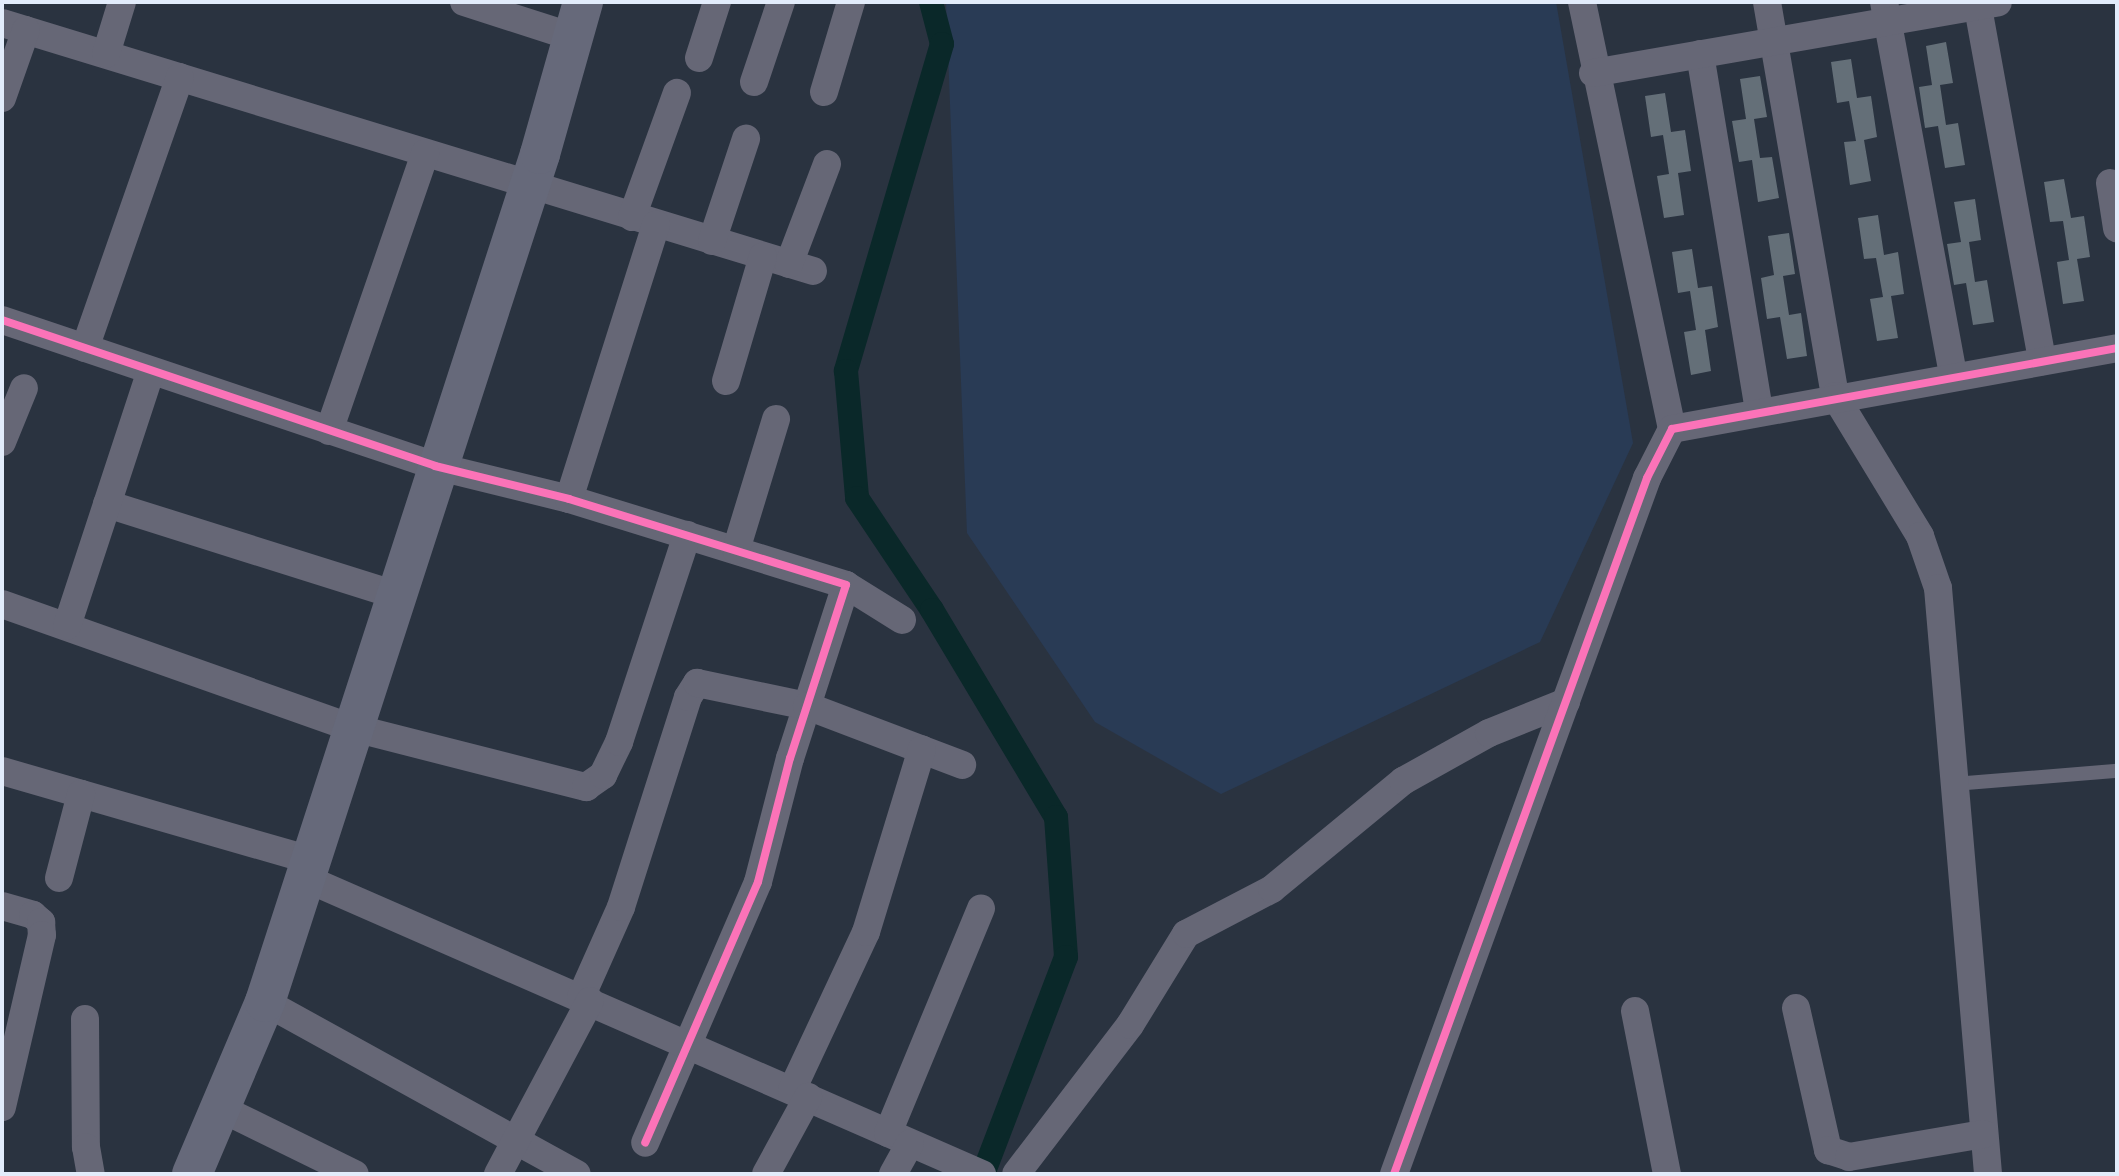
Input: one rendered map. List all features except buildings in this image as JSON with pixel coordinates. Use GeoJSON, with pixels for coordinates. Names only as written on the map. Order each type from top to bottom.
{"type":"FeatureCollection","features":[{"type":"Feature","properties":{"kind":"street"},"geometry":{"type":"LineString","coordinates":[[106,54],[122,2]]}},
{"type":"Feature","properties":{"kind":"street"},"geometry":{"type":"LineString","coordinates":[[192,1174],[265,1002],[393,594],[529,186],[578,20],[464,2]]}},
{"type":"Feature","properties":{"kind":"street"},"geometry":{"type":"LineString","coordinates":[[699,58],[717,2]]}},
{"type":"Feature","properties":{"kind":"street"},"geometry":{"type":"LineString","coordinates":[[754,82],[781,2]]}},
{"type":"Feature","properties":{"kind":"street"},"geometry":{"type":"LineString","coordinates":[[824,92],[851,2]]}},
{"type":"Feature","properties":{"kind":"street"},"geometry":{"type":"LineString","coordinates":[[1394,1174],[1647,478],[1672,429],[1593,73],[1582,2]]}},
{"type":"Feature","properties":{"kind":"street"},"geometry":{"type":"LineString","coordinates":[[1767,2],[1835,396],[1933,566],[1988,1174]]}},
{"type":"Feature","properties":{"kind":"street"},"geometry":{"type":"LineString","coordinates":[[1593,73],[1773,41],[1886,12],[1984,3],[2042,361]]}},
{"type":"Feature","properties":{"kind":"street"},"geometry":{"type":"LineString","coordinates":[[1886,12],[1953,376]]}},
{"type":"Feature","properties":{"kind":"street"},"geometry":{"type":"LineString","coordinates":[[2,98],[14,26],[788,264]]}},
{"type":"Feature","properties":{"kind":"street"},"geometry":{"type":"LineString","coordinates":[[1700,54],[1759,410]]}},
{"type":"Feature","properties":{"kind":"street"},"geometry":{"type":"LineString","coordinates":[[85,348],[180,77]]}},
{"type":"Feature","properties":{"kind":"street"},"geometry":{"type":"LineString","coordinates":[[569,499],[677,93]]}},
{"type":"Feature","properties":{"kind":"street"},"geometry":{"type":"LineString","coordinates":[[712,241],[746,139]]}},
{"type":"Feature","properties":{"kind":"street"},"geometry":{"type":"LineString","coordinates":[[329,431],[425,153]]}},
{"type":"Feature","properties":{"kind":"street"},"geometry":{"type":"LineString","coordinates":[[726,381],[788,264],[827,164]]}},
{"type":"Feature","properties":{"kind":"street"},"geometry":{"type":"LineString","coordinates":[[2110,183],[2117,228]]}},
{"type":"Feature","properties":{"kind":"street"},"geometry":{"type":"LineString","coordinates":[[2,320],[435,466],[569,499],[846,585],[902,620]]}},
{"type":"Feature","properties":{"kind":"street"},"geometry":{"type":"LineString","coordinates":[[1672,429],[1835,396],[2117,348]]}},
{"type":"Feature","properties":{"kind":"street"},"geometry":{"type":"LineString","coordinates":[[67,626],[151,371]]}},
{"type":"Feature","properties":{"kind":"street"},"geometry":{"type":"LineString","coordinates":[[2,442],[24,388]]}},
{"type":"Feature","properties":{"kind":"street"},"geometry":{"type":"LineString","coordinates":[[736,550],[776,419]]}},
{"type":"Feature","properties":{"kind":"street"},"geometry":{"type":"LineString","coordinates":[[107,504],[393,594]]}},
{"type":"Feature","properties":{"kind":"street"},"geometry":{"type":"LineString","coordinates":[[2,604],[350,727],[572,786],[595,784],[619,742],[687,535]]}},
{"type":"Feature","properties":{"kind":"street"},"geometry":{"type":"LineString","coordinates":[[645,1143],[758,882],[807,706],[846,585]]}},
{"type":"Feature","properties":{"kind":"street"},"geometry":{"type":"LineString","coordinates":[[498,1174],[518,1141],[586,999],[621,907],[691,689],[706,682],[807,706],[962,765]]}},
{"type":"Feature","properties":{"kind":"street"},"geometry":{"type":"LineString","coordinates":[[1016,1174],[1130,1025],[1186,934],[1272,889],[1403,781],[1489,733],[1566,702]]}},
{"type":"Feature","properties":{"kind":"street"},"geometry":{"type":"LineString","coordinates":[[766,1174],[866,932],[922,749]]}},
{"type":"Feature","properties":{"kind":"street"},"geometry":{"type":"LineString","coordinates":[[2,771],[308,869],[586,999],[982,1174]]}},
{"type":"Feature","properties":{"kind":"street"},"geometry":{"type":"LineString","coordinates":[[59,878],[81,794]]}},
{"type":"Feature","properties":{"kind":"street"},"geometry":{"type":"LineString","coordinates":[[2,906],[33,915],[41,922],[42,935],[2,1107]]}},
{"type":"Feature","properties":{"kind":"street"},"geometry":{"type":"LineString","coordinates":[[893,1174],[899,1138],[981,909]]}},
{"type":"Feature","properties":{"kind":"street"},"geometry":{"type":"LineString","coordinates":[[265,1002],[577,1174]]}},
{"type":"Feature","properties":{"kind":"street"},"geometry":{"type":"LineString","coordinates":[[1796,1008],[1828,1150],[1849,1157],[1984,1134]]}},
{"type":"Feature","properties":{"kind":"street"},"geometry":{"type":"LineString","coordinates":[[1635,1011],[1667,1174]]}},
{"type":"Feature","properties":{"kind":"street"},"geometry":{"type":"LineString","coordinates":[[85,1019],[86,1147],[91,1174]]}},
{"type":"Feature","properties":{"kind":"street"},"geometry":{"type":"LineString","coordinates":[[220,1108],[277,1132],[355,1174]]}},
{"type":"Feature","properties":{"kind":"lane"},"geometry":{"type":"LineString","coordinates":[[1954,784],[2117,771]]}},
{"type":"Feature","properties":{"kind":"shaded area"},"geometry":{"type":"Polygon","coordinates":[[[946,2],[1556,2],[1633,443],[1540,642],[1221,794],[1095,722],[967,533],[946,2]]]}},
{"type":"Feature","properties":{"kind":"waterway"},"geometry":{"type":"LineString","coordinates":[[931,2],[942,44],[846,371],[857,498],[932,610],[1056,817],[1066,957],[983,1174]]}},
{"type":"Feature","properties":{"kind":"cycle path"},"geometry":{"type":"LineString","coordinates":[[2,320],[435,466],[569,499],[846,585],[790,758],[758,882],[645,1143]]}},
{"type":"Feature","properties":{"kind":"cycle path"},"geometry":{"type":"LineString","coordinates":[[1394,1174],[1647,478],[1672,429],[2117,348]]}}]}
